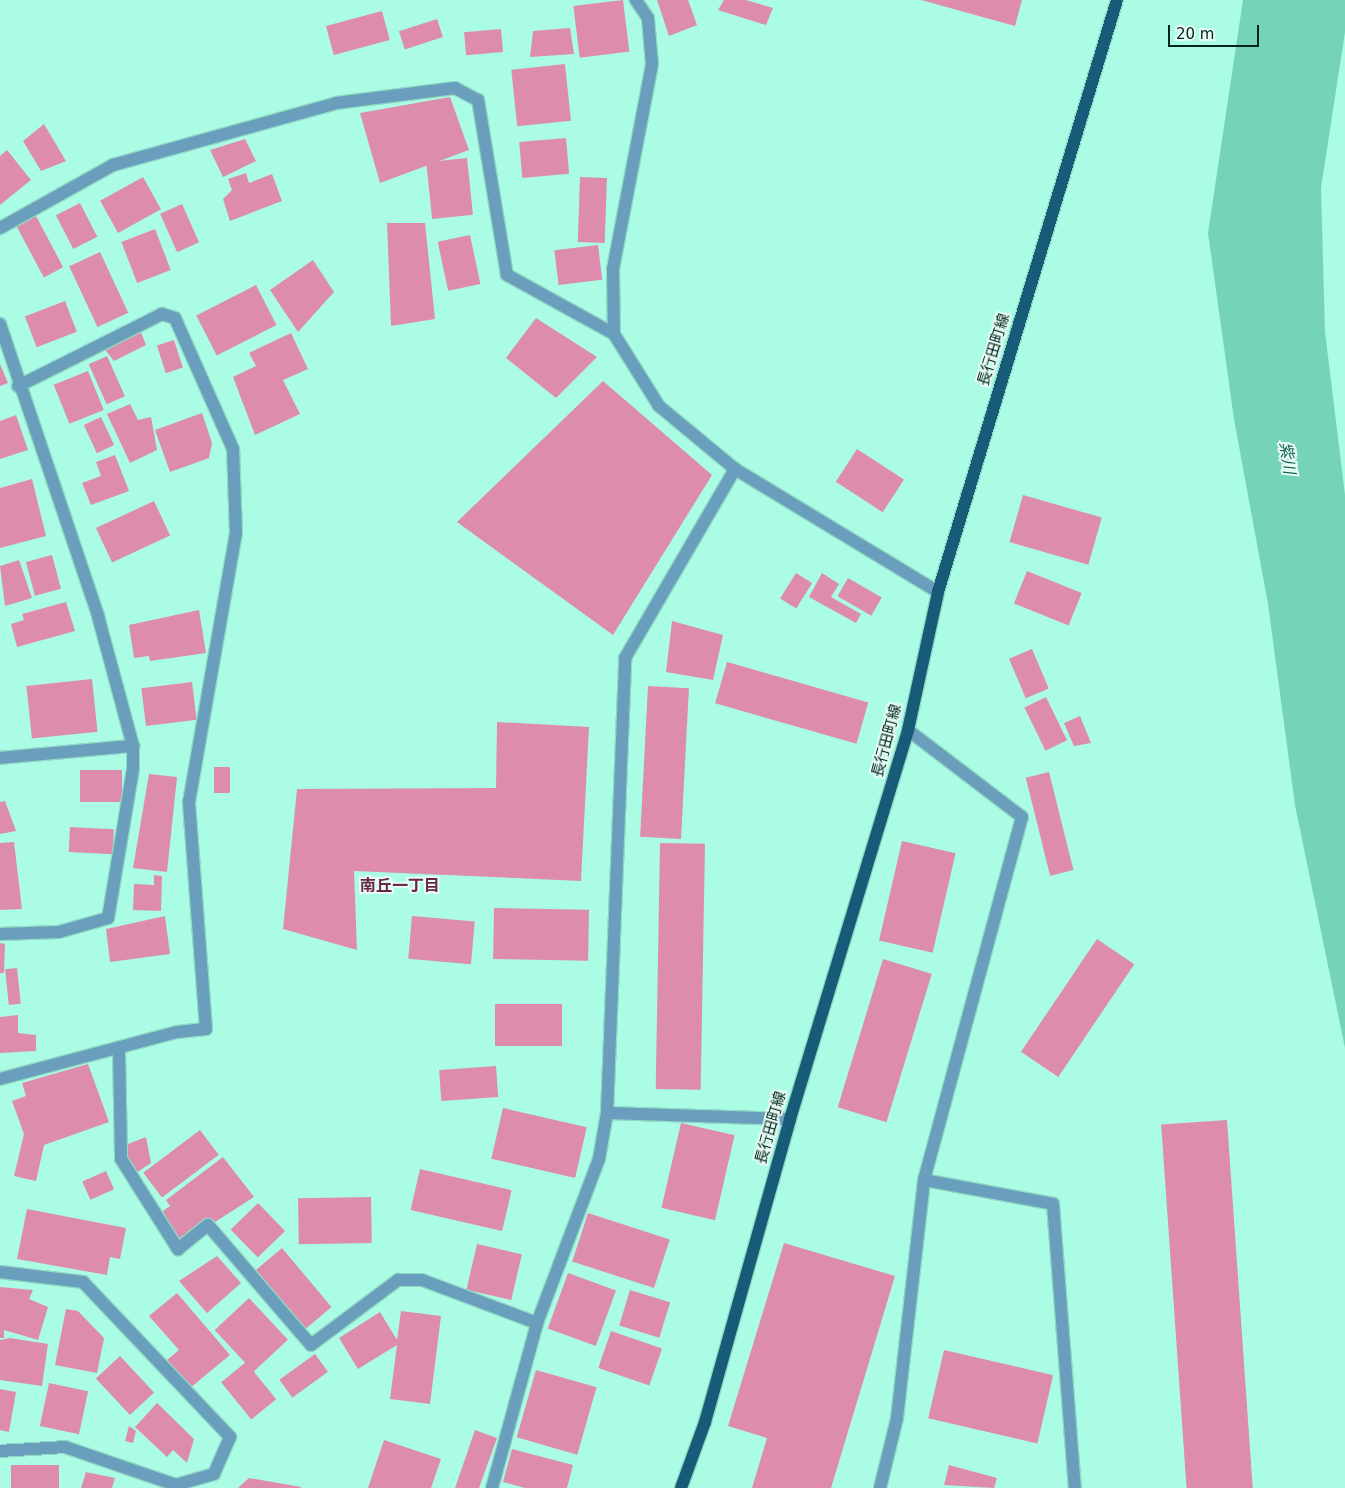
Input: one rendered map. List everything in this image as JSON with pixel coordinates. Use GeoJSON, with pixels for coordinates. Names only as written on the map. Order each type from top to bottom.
{"type":"FeatureCollection","features":[{"type":"Feature","properties":{"kind":"main road","name":"長行田町線"},"geometry":{"type":"LineString","coordinates":[[681,1488],[705,1422],[790,1119],[908,730],[938,592],[1117,0]]}},
{"type":"Feature","properties":{"kind":"street"},"geometry":{"type":"LineString","coordinates":[[614,334],[613,269],[652,64],[648,18],[636,0]]}},
{"type":"Feature","properties":{"kind":"street"},"geometry":{"type":"LineString","coordinates":[[0,228],[113,165],[336,103],[455,88],[478,100],[507,275],[614,334],[659,406],[735,469],[938,592]]}},
{"type":"Feature","properties":{"kind":"street"},"geometry":{"type":"LineString","coordinates":[[0,1079],[119,1050],[177,1032],[206,1029],[189,802],[236,534],[233,449],[175,318],[162,314],[18,386]]}},
{"type":"Feature","properties":{"kind":"street"},"geometry":{"type":"LineString","coordinates":[[0,324],[18,386],[98,616],[133,746],[133,769],[108,918],[59,932],[0,934]]}},
{"type":"Feature","properties":{"kind":"street"},"geometry":{"type":"LineString","coordinates":[[492,1488],[537,1323],[599,1159],[607,1113],[625,658],[735,469]]}},
{"type":"Feature","properties":{"kind":"street"},"geometry":{"type":"LineString","coordinates":[[880,1488],[897,1418],[924,1180],[1022,817],[908,730]]}},
{"type":"Feature","properties":{"kind":"street"},"geometry":{"type":"LineString","coordinates":[[0,758],[133,746]]}},
{"type":"Feature","properties":{"kind":"street"},"geometry":{"type":"LineString","coordinates":[[119,1050],[121,1159],[178,1249],[208,1225],[311,1345],[398,1280],[422,1280],[537,1323]]}},
{"type":"Feature","properties":{"kind":"street"},"geometry":{"type":"LineString","coordinates":[[607,1113],[790,1119]]}},
{"type":"Feature","properties":{"kind":"street"},"geometry":{"type":"LineString","coordinates":[[924,1180],[1053,1204],[1075,1488]]}},
{"type":"Feature","properties":{"kind":"street"},"geometry":{"type":"LineString","coordinates":[[0,1272],[83,1282],[230,1436],[214,1474],[176,1485],[65,1447],[0,1451]]}},
{"type":"Feature","properties":{"kind":"water","name":"紫川"},"geometry":{"type":"Polygon","coordinates":[[[1243,0],[1345,0],[1345,32],[1321,188],[1325,332],[1345,495],[1345,1048],[1295,805],[1268,604],[1234,419],[1208,233],[1243,0]]]}},
{"type":"Feature","properties":{"kind":"building"},"geometry":{"type":"Polygon","coordinates":[[[623,0],[629,52],[580,58],[573,6],[623,0]]]}},
{"type":"Feature","properties":{"kind":"building"},"geometry":{"type":"Polygon","coordinates":[[[657,0],[688,0],[697,25],[669,36],[657,0]]]}},
{"type":"Feature","properties":{"kind":"building"},"geometry":{"type":"Polygon","coordinates":[[[724,0],[746,0],[773,8],[766,25],[718,10],[724,0]]]}},
{"type":"Feature","properties":{"kind":"building"},"geometry":{"type":"Polygon","coordinates":[[[921,0],[1022,0],[1015,26],[921,0]]]}},
{"type":"Feature","properties":{"kind":"building"},"geometry":{"type":"Polygon","coordinates":[[[382,11],[390,40],[334,55],[326,26],[382,11]]]}},
{"type":"Feature","properties":{"kind":"building"},"geometry":{"type":"Polygon","coordinates":[[[437,19],[443,37],[405,49],[399,31],[437,19]]]}},
{"type":"Feature","properties":{"kind":"building"},"geometry":{"type":"Polygon","coordinates":[[[570,28],[574,54],[530,57],[533,31],[570,28]]]}},
{"type":"Feature","properties":{"kind":"building"},"geometry":{"type":"Polygon","coordinates":[[[501,29],[503,52],[466,55],[464,32],[501,29]]]}},
{"type":"Feature","properties":{"kind":"building"},"geometry":{"type":"Polygon","coordinates":[[[565,64],[571,121],[517,126],[511,70],[565,64]]]}},
{"type":"Feature","properties":{"kind":"building"},"geometry":{"type":"Polygon","coordinates":[[[450,97],[469,150],[380,183],[360,113],[450,97]]]}},
{"type":"Feature","properties":{"kind":"building"},"geometry":{"type":"Polygon","coordinates":[[[44,124],[66,161],[41,171],[23,141],[44,124]]]}},
{"type":"Feature","properties":{"kind":"building"},"geometry":{"type":"Polygon","coordinates":[[[566,138],[569,174],[522,178],[519,142],[566,138]]]}},
{"type":"Feature","properties":{"kind":"building"},"geometry":{"type":"Polygon","coordinates":[[[245,139],[256,161],[223,177],[210,150],[245,139]]]}},
{"type":"Feature","properties":{"kind":"building"},"geometry":{"type":"Polygon","coordinates":[[[7,150],[31,180],[0,205],[0,156],[7,150]]]}},
{"type":"Feature","properties":{"kind":"building"},"geometry":{"type":"Polygon","coordinates":[[[467,158],[473,215],[432,219],[426,162],[467,158]]]}},
{"type":"Feature","properties":{"kind":"building"},"geometry":{"type":"Polygon","coordinates":[[[246,173],[249,183],[272,174],[282,201],[230,221],[223,199],[232,190],[228,179],[246,173]]]}},
{"type":"Feature","properties":{"kind":"building"},"geometry":{"type":"Polygon","coordinates":[[[143,177],[161,209],[118,233],[100,201],[143,177]]]}},
{"type":"Feature","properties":{"kind":"building"},"geometry":{"type":"Polygon","coordinates":[[[580,177],[607,178],[605,243],[578,242],[580,177]]]}},
{"type":"Feature","properties":{"kind":"building"},"geometry":{"type":"Polygon","coordinates":[[[80,203],[97,237],[73,249],[56,215],[80,203]]]}},
{"type":"Feature","properties":{"kind":"building"},"geometry":{"type":"Polygon","coordinates":[[[182,204],[199,242],[177,252],[160,214],[182,204]]]}},
{"type":"Feature","properties":{"kind":"building"},"geometry":{"type":"Polygon","coordinates":[[[36,216],[63,267],[44,278],[17,226],[36,216]]]}},
{"type":"Feature","properties":{"kind":"building"},"geometry":{"type":"Polygon","coordinates":[[[387,223],[425,223],[435,319],[391,326],[387,223]]]}},
{"type":"Feature","properties":{"kind":"building"},"geometry":{"type":"Polygon","coordinates":[[[155,229],[171,270],[137,283],[121,242],[155,229]]]}},
{"type":"Feature","properties":{"kind":"building"},"geometry":{"type":"Polygon","coordinates":[[[470,235],[480,284],[448,291],[438,242],[470,235]]]}},
{"type":"Feature","properties":{"kind":"building"},"geometry":{"type":"Polygon","coordinates":[[[598,245],[602,280],[559,285],[554,250],[598,245]]]}},
{"type":"Feature","properties":{"kind":"building"},"geometry":{"type":"Polygon","coordinates":[[[100,252],[128,313],[98,327],[69,266],[100,252]]]}},
{"type":"Feature","properties":{"kind":"building"},"geometry":{"type":"Polygon","coordinates":[[[313,260],[334,292],[298,332],[270,290],[313,260]]]}},
{"type":"Feature","properties":{"kind":"building"},"geometry":{"type":"Polygon","coordinates":[[[256,285],[276,325],[217,356],[196,315],[256,285]]]}},
{"type":"Feature","properties":{"kind":"building"},"geometry":{"type":"Polygon","coordinates":[[[65,301],[77,332],[37,347],[25,316],[65,301]]]}},
{"type":"Feature","properties":{"kind":"building"},"geometry":{"type":"Polygon","coordinates":[[[536,318],[597,357],[556,398],[506,358],[536,318]]]}},
{"type":"Feature","properties":{"kind":"building"},"geometry":{"type":"Polygon","coordinates":[[[140,330],[146,345],[114,361],[103,347],[140,330]]]}},
{"type":"Feature","properties":{"kind":"building"},"geometry":{"type":"Polygon","coordinates":[[[291,333],[308,369],[283,380],[300,414],[255,435],[233,377],[256,366],[249,353],[291,333]]]}},
{"type":"Feature","properties":{"kind":"building"},"geometry":{"type":"Polygon","coordinates":[[[174,340],[183,368],[166,373],[157,346],[174,340]]]}},
{"type":"Feature","properties":{"kind":"building"},"geometry":{"type":"Polygon","coordinates":[[[107,356],[125,396],[107,404],[89,364],[107,356]]]}},
{"type":"Feature","properties":{"kind":"building"},"geometry":{"type":"Polygon","coordinates":[[[0,364],[8,383],[0,386],[0,364]]]}},
{"type":"Feature","properties":{"kind":"building"},"geometry":{"type":"Polygon","coordinates":[[[88,371],[104,410],[69,424],[54,385],[88,371]]]}},
{"type":"Feature","properties":{"kind":"building"},"geometry":{"type":"Polygon","coordinates":[[[603,381],[712,475],[613,635],[457,522],[603,381]]]}},
{"type":"Feature","properties":{"kind":"building"},"geometry":{"type":"Polygon","coordinates":[[[130,404],[138,420],[151,417],[157,450],[130,463],[107,414],[130,404]]]}},
{"type":"Feature","properties":{"kind":"building"},"geometry":{"type":"Polygon","coordinates":[[[202,413],[212,443],[209,458],[170,472],[155,430],[202,413]]]}},
{"type":"Feature","properties":{"kind":"building"},"geometry":{"type":"Polygon","coordinates":[[[16,415],[28,450],[0,459],[0,421],[16,415]]]}},
{"type":"Feature","properties":{"kind":"building"},"geometry":{"type":"Polygon","coordinates":[[[101,417],[114,445],[97,453],[84,425],[101,417]]]}},
{"type":"Feature","properties":{"kind":"building"},"geometry":{"type":"Polygon","coordinates":[[[857,449],[904,479],[883,512],[836,482],[857,449]]]}},
{"type":"Feature","properties":{"kind":"building"},"geometry":{"type":"Polygon","coordinates":[[[115,455],[129,491],[91,505],[82,483],[101,476],[96,462],[115,455]]]}},
{"type":"Feature","properties":{"kind":"building"},"geometry":{"type":"Polygon","coordinates":[[[32,479],[46,536],[0,548],[0,488],[32,479]]]}},
{"type":"Feature","properties":{"kind":"building"},"geometry":{"type":"Polygon","coordinates":[[[1023,495],[1102,518],[1088,565],[1009,542],[1023,495]]]}},
{"type":"Feature","properties":{"kind":"building"},"geometry":{"type":"Polygon","coordinates":[[[154,501],[170,535],[112,562],[96,528],[154,501]]]}},
{"type":"Feature","properties":{"kind":"building"},"geometry":{"type":"Polygon","coordinates":[[[52,555],[61,589],[35,596],[26,562],[52,555]]]}},
{"type":"Feature","properties":{"kind":"building"},"geometry":{"type":"Polygon","coordinates":[[[19,560],[32,598],[5,606],[0,566],[19,560]]]}},
{"type":"Feature","properties":{"kind":"building"},"geometry":{"type":"Polygon","coordinates":[[[1027,571],[1082,593],[1069,626],[1014,603],[1027,571]]]}},
{"type":"Feature","properties":{"kind":"building"},"geometry":{"type":"Polygon","coordinates":[[[796,573],[812,583],[796,609],[780,598],[796,573]]]}},
{"type":"Feature","properties":{"kind":"building"},"geometry":{"type":"Polygon","coordinates":[[[822,573],[839,584],[831,597],[861,614],[856,623],[809,597],[822,573]]]}},
{"type":"Feature","properties":{"kind":"building"},"geometry":{"type":"Polygon","coordinates":[[[848,578],[882,598],[871,616],[838,596],[848,578]]]}},
{"type":"Feature","properties":{"kind":"building"},"geometry":{"type":"Polygon","coordinates":[[[66,602],[75,631],[17,647],[11,624],[24,620],[22,614],[66,602]]]}},
{"type":"Feature","properties":{"kind":"building"},"geometry":{"type":"Polygon","coordinates":[[[199,610],[206,653],[150,661],[149,656],[134,658],[129,625],[199,610]]]}},
{"type":"Feature","properties":{"kind":"building"},"geometry":{"type":"Polygon","coordinates":[[[672,621],[723,635],[713,680],[666,672],[672,621]]]}},
{"type":"Feature","properties":{"kind":"building"},"geometry":{"type":"Polygon","coordinates":[[[1032,649],[1049,689],[1026,698],[1009,659],[1032,649]]]}},
{"type":"Feature","properties":{"kind":"building"},"geometry":{"type":"Polygon","coordinates":[[[727,662],[868,703],[856,744],[715,703],[727,662]]]}},
{"type":"Feature","properties":{"kind":"building"},"geometry":{"type":"Polygon","coordinates":[[[92,679],[98,732],[32,739],[26,686],[92,679]]]}},
{"type":"Feature","properties":{"kind":"building"},"geometry":{"type":"Polygon","coordinates":[[[192,682],[197,720],[146,726],[141,688],[192,682]]]}},
{"type":"Feature","properties":{"kind":"building"},"geometry":{"type":"Polygon","coordinates":[[[648,686],[689,688],[681,839],[640,837],[648,686]]]}},
{"type":"Feature","properties":{"kind":"building"},"geometry":{"type":"Polygon","coordinates":[[[1046,697],[1067,740],[1045,751],[1024,708],[1046,697]]]}},
{"type":"Feature","properties":{"kind":"building"},"geometry":{"type":"Polygon","coordinates":[[[1080,716],[1091,743],[1074,746],[1064,723],[1080,716]]]}},
{"type":"Feature","properties":{"kind":"building"},"geometry":{"type":"Polygon","coordinates":[[[497,722],[589,727],[581,881],[354,871],[357,950],[283,929],[297,789],[496,788],[497,722]]]}},
{"type":"Feature","properties":{"kind":"building"},"geometry":{"type":"Polygon","coordinates":[[[214,767],[230,767],[230,793],[214,793],[214,767]]]}},
{"type":"Feature","properties":{"kind":"building"},"geometry":{"type":"Polygon","coordinates":[[[80,770],[122,770],[122,802],[80,802],[80,770]]]}},
{"type":"Feature","properties":{"kind":"building"},"geometry":{"type":"Polygon","coordinates":[[[1049,772],[1073,870],[1050,876],[1026,778],[1049,772]]]}},
{"type":"Feature","properties":{"kind":"building"},"geometry":{"type":"Polygon","coordinates":[[[149,774],[177,777],[167,872],[133,868],[149,774]]]}},
{"type":"Feature","properties":{"kind":"building"},"geometry":{"type":"Polygon","coordinates":[[[5,801],[16,831],[0,834],[0,802],[5,801]]]}},
{"type":"Feature","properties":{"kind":"building"},"geometry":{"type":"Polygon","coordinates":[[[70,827],[114,829],[113,854],[69,852],[70,827]]]}},
{"type":"Feature","properties":{"kind":"building"},"geometry":{"type":"Polygon","coordinates":[[[902,841],[956,853],[933,953],[879,940],[902,841]]]}},
{"type":"Feature","properties":{"kind":"building"},"geometry":{"type":"Polygon","coordinates":[[[14,842],[22,909],[0,910],[0,843],[14,842]]]}},
{"type":"Feature","properties":{"kind":"building"},"geometry":{"type":"Polygon","coordinates":[[[660,843],[705,844],[701,1090],[656,1089],[660,843]]]}},
{"type":"Feature","properties":{"kind":"building"},"geometry":{"type":"Polygon","coordinates":[[[154,875],[162,876],[161,911],[133,910],[134,884],[154,885],[154,875]]]}},
{"type":"Feature","properties":{"kind":"building"},"geometry":{"type":"Polygon","coordinates":[[[494,908],[589,910],[588,961],[493,959],[494,908]]]}},
{"type":"Feature","properties":{"kind":"building"},"geometry":{"type":"Polygon","coordinates":[[[165,916],[170,954],[110,962],[106,929],[165,916]]]}},
{"type":"Feature","properties":{"kind":"building"},"geometry":{"type":"Polygon","coordinates":[[[412,916],[475,921],[471,964],[408,959],[412,916]]]}},
{"type":"Feature","properties":{"kind":"building"},"geometry":{"type":"Polygon","coordinates":[[[1097,939],[1134,964],[1058,1077],[1021,1052],[1097,939]]]}},
{"type":"Feature","properties":{"kind":"building"},"geometry":{"type":"Polygon","coordinates":[[[0,943],[5,944],[4,973],[0,973],[0,943]]]}},
{"type":"Feature","properties":{"kind":"building"},"geometry":{"type":"Polygon","coordinates":[[[883,959],[932,974],[886,1122],[838,1107],[883,959]]]}},
{"type":"Feature","properties":{"kind":"building"},"geometry":{"type":"Polygon","coordinates":[[[17,968],[21,1004],[9,1005],[5,969],[17,968]]]}},
{"type":"Feature","properties":{"kind":"building"},"geometry":{"type":"Polygon","coordinates":[[[495,1004],[562,1004],[562,1046],[495,1046],[495,1004]]]}},
{"type":"Feature","properties":{"kind":"building"},"geometry":{"type":"Polygon","coordinates":[[[18,1015],[18,1033],[36,1035],[36,1051],[0,1053],[0,1017],[18,1015]]]}},
{"type":"Feature","properties":{"kind":"building"},"geometry":{"type":"Polygon","coordinates":[[[88,1064],[109,1122],[44,1145],[36,1181],[14,1176],[24,1134],[12,1101],[26,1096],[22,1083],[88,1064]]]}},
{"type":"Feature","properties":{"kind":"building"},"geometry":{"type":"Polygon","coordinates":[[[496,1066],[498,1097],[441,1101],[439,1070],[496,1066]]]}},
{"type":"Feature","properties":{"kind":"building"},"geometry":{"type":"Polygon","coordinates":[[[503,1108],[587,1127],[575,1178],[491,1159],[503,1108]]]}},
{"type":"Feature","properties":{"kind":"building"},"geometry":{"type":"Polygon","coordinates":[[[1227,1120],[1253,1488],[1187,1488],[1161,1125],[1227,1120]]]}},
{"type":"Feature","properties":{"kind":"building"},"geometry":{"type":"Polygon","coordinates":[[[681,1123],[735,1135],[715,1220],[661,1208],[681,1123]]]}},
{"type":"Feature","properties":{"kind":"building"},"geometry":{"type":"Polygon","coordinates":[[[200,1130],[219,1155],[162,1197],[143,1173],[200,1130]]]}},
{"type":"Feature","properties":{"kind":"building"},"geometry":{"type":"Polygon","coordinates":[[[146,1137],[151,1163],[133,1175],[123,1146],[146,1137]]]}},
{"type":"Feature","properties":{"kind":"building"},"geometry":{"type":"Polygon","coordinates":[[[223,1157],[254,1197],[182,1243],[159,1214],[170,1206],[166,1200],[223,1157]]]}},
{"type":"Feature","properties":{"kind":"building"},"geometry":{"type":"Polygon","coordinates":[[[420,1169],[512,1190],[502,1231],[411,1210],[420,1169]]]}},
{"type":"Feature","properties":{"kind":"building"},"geometry":{"type":"Polygon","coordinates":[[[106,1171],[114,1189],[90,1200],[82,1182],[106,1171]]]}},
{"type":"Feature","properties":{"kind":"building"},"geometry":{"type":"Polygon","coordinates":[[[371,1197],[372,1243],[299,1244],[298,1198],[371,1197]]]}},
{"type":"Feature","properties":{"kind":"building"},"geometry":{"type":"Polygon","coordinates":[[[258,1203],[285,1231],[258,1257],[231,1229],[258,1203]]]}},
{"type":"Feature","properties":{"kind":"building"},"geometry":{"type":"Polygon","coordinates":[[[27,1209],[126,1228],[120,1259],[110,1257],[107,1275],[17,1259],[27,1209]]]}},
{"type":"Feature","properties":{"kind":"building"},"geometry":{"type":"Polygon","coordinates":[[[588,1213],[670,1240],[654,1288],[572,1262],[588,1213]]]}},
{"type":"Feature","properties":{"kind":"building"},"geometry":{"type":"Polygon","coordinates":[[[784,1243],[895,1276],[831,1488],[752,1488],[767,1438],[728,1426],[784,1243]]]}},
{"type":"Feature","properties":{"kind":"building"},"geometry":{"type":"Polygon","coordinates":[[[477,1244],[522,1254],[511,1300],[466,1290],[477,1244]]]}},
{"type":"Feature","properties":{"kind":"building"},"geometry":{"type":"Polygon","coordinates":[[[282,1248],[331,1307],[304,1330],[254,1271],[282,1248]]]}},
{"type":"Feature","properties":{"kind":"building"},"geometry":{"type":"Polygon","coordinates":[[[217,1256],[241,1283],[207,1313],[179,1281],[217,1256]]]}},
{"type":"Feature","properties":{"kind":"building"},"geometry":{"type":"Polygon","coordinates":[[[568,1273],[616,1290],[596,1346],[548,1328],[568,1273]]]}},
{"type":"Feature","properties":{"kind":"building"},"geometry":{"type":"Polygon","coordinates":[[[0,1287],[33,1290],[29,1299],[48,1307],[38,1340],[4,1330],[4,1338],[0,1338],[0,1287]]]}},
{"type":"Feature","properties":{"kind":"building"},"geometry":{"type":"Polygon","coordinates":[[[630,1290],[670,1302],[659,1338],[619,1325],[630,1290]]]}},
{"type":"Feature","properties":{"kind":"building"},"geometry":{"type":"Polygon","coordinates":[[[177,1293],[230,1355],[190,1388],[167,1360],[179,1350],[149,1316],[177,1293]]]}},
{"type":"Feature","properties":{"kind":"building"},"geometry":{"type":"Polygon","coordinates":[[[249,1298],[288,1340],[254,1372],[215,1330],[249,1298]]]}},
{"type":"Feature","properties":{"kind":"building"},"geometry":{"type":"Polygon","coordinates":[[[66,1309],[78,1311],[104,1338],[97,1373],[55,1365],[66,1309]]]}},
{"type":"Feature","properties":{"kind":"building"},"geometry":{"type":"Polygon","coordinates":[[[401,1311],[441,1316],[430,1404],[390,1399],[397,1345],[358,1369],[339,1338],[380,1312],[397,1340],[401,1311]]]}},
{"type":"Feature","properties":{"kind":"building"},"geometry":{"type":"Polygon","coordinates":[[[611,1331],[662,1349],[649,1385],[598,1368],[611,1331]]]}},
{"type":"Feature","properties":{"kind":"building"},"geometry":{"type":"Polygon","coordinates":[[[10,1338],[48,1344],[42,1386],[0,1380],[0,1340],[10,1338]]]}},
{"type":"Feature","properties":{"kind":"building"},"geometry":{"type":"Polygon","coordinates":[[[944,1350],[1053,1375],[1037,1443],[928,1418],[944,1350]]]}},
{"type":"Feature","properties":{"kind":"building"},"geometry":{"type":"Polygon","coordinates":[[[315,1354],[328,1372],[292,1398],[279,1380],[315,1354]]]}},
{"type":"Feature","properties":{"kind":"building"},"geometry":{"type":"Polygon","coordinates":[[[120,1356],[154,1393],[130,1415],[96,1379],[120,1356]]]}},
{"type":"Feature","properties":{"kind":"building"},"geometry":{"type":"Polygon","coordinates":[[[246,1362],[276,1399],[251,1419],[221,1382],[246,1362]]]}},
{"type":"Feature","properties":{"kind":"building"},"geometry":{"type":"Polygon","coordinates":[[[536,1370],[597,1387],[577,1455],[517,1437],[536,1370]]]}},
{"type":"Feature","properties":{"kind":"building"},"geometry":{"type":"Polygon","coordinates":[[[49,1383],[88,1391],[79,1434],[40,1426],[49,1383]]]}},
{"type":"Feature","properties":{"kind":"building"},"geometry":{"type":"Polygon","coordinates":[[[0,1389],[16,1392],[9,1432],[0,1430],[0,1389]]]}},
{"type":"Feature","properties":{"kind":"building"},"geometry":{"type":"Polygon","coordinates":[[[157,1403],[194,1439],[187,1463],[173,1450],[167,1457],[135,1427],[157,1403]]]}},
{"type":"Feature","properties":{"kind":"building"},"geometry":{"type":"Polygon","coordinates":[[[129,1426],[136,1431],[133,1443],[125,1441],[129,1426]]]}},
{"type":"Feature","properties":{"kind":"building"},"geometry":{"type":"Polygon","coordinates":[[[475,1430],[497,1438],[479,1488],[455,1488],[475,1430]]]}},
{"type":"Feature","properties":{"kind":"building"},"geometry":{"type":"Polygon","coordinates":[[[384,1440],[441,1459],[431,1488],[368,1488],[384,1440]]]}},
{"type":"Feature","properties":{"kind":"building"},"geometry":{"type":"Polygon","coordinates":[[[512,1449],[573,1465],[567,1488],[525,1488],[503,1482],[512,1449]]]}},
{"type":"Feature","properties":{"kind":"building"},"geometry":{"type":"Polygon","coordinates":[[[11,1465],[59,1465],[59,1488],[11,1488],[11,1465]]]}},
{"type":"Feature","properties":{"kind":"building"},"geometry":{"type":"Polygon","coordinates":[[[949,1465],[997,1478],[994,1488],[944,1485],[949,1465]]]}},
{"type":"Feature","properties":{"kind":"building"},"geometry":{"type":"Polygon","coordinates":[[[86,1472],[115,1478],[112,1488],[81,1488],[86,1472]]]}},
{"type":"Feature","properties":{"kind":"building"},"geometry":{"type":"Polygon","coordinates":[[[249,1478],[301,1487],[301,1488],[238,1488],[249,1478]]]}},
{"type":"Feature","properties":{"kind":"district","name":"南丘一丁目"},"geometry":{"type":"Point","coordinates":[400,886]}}]}
